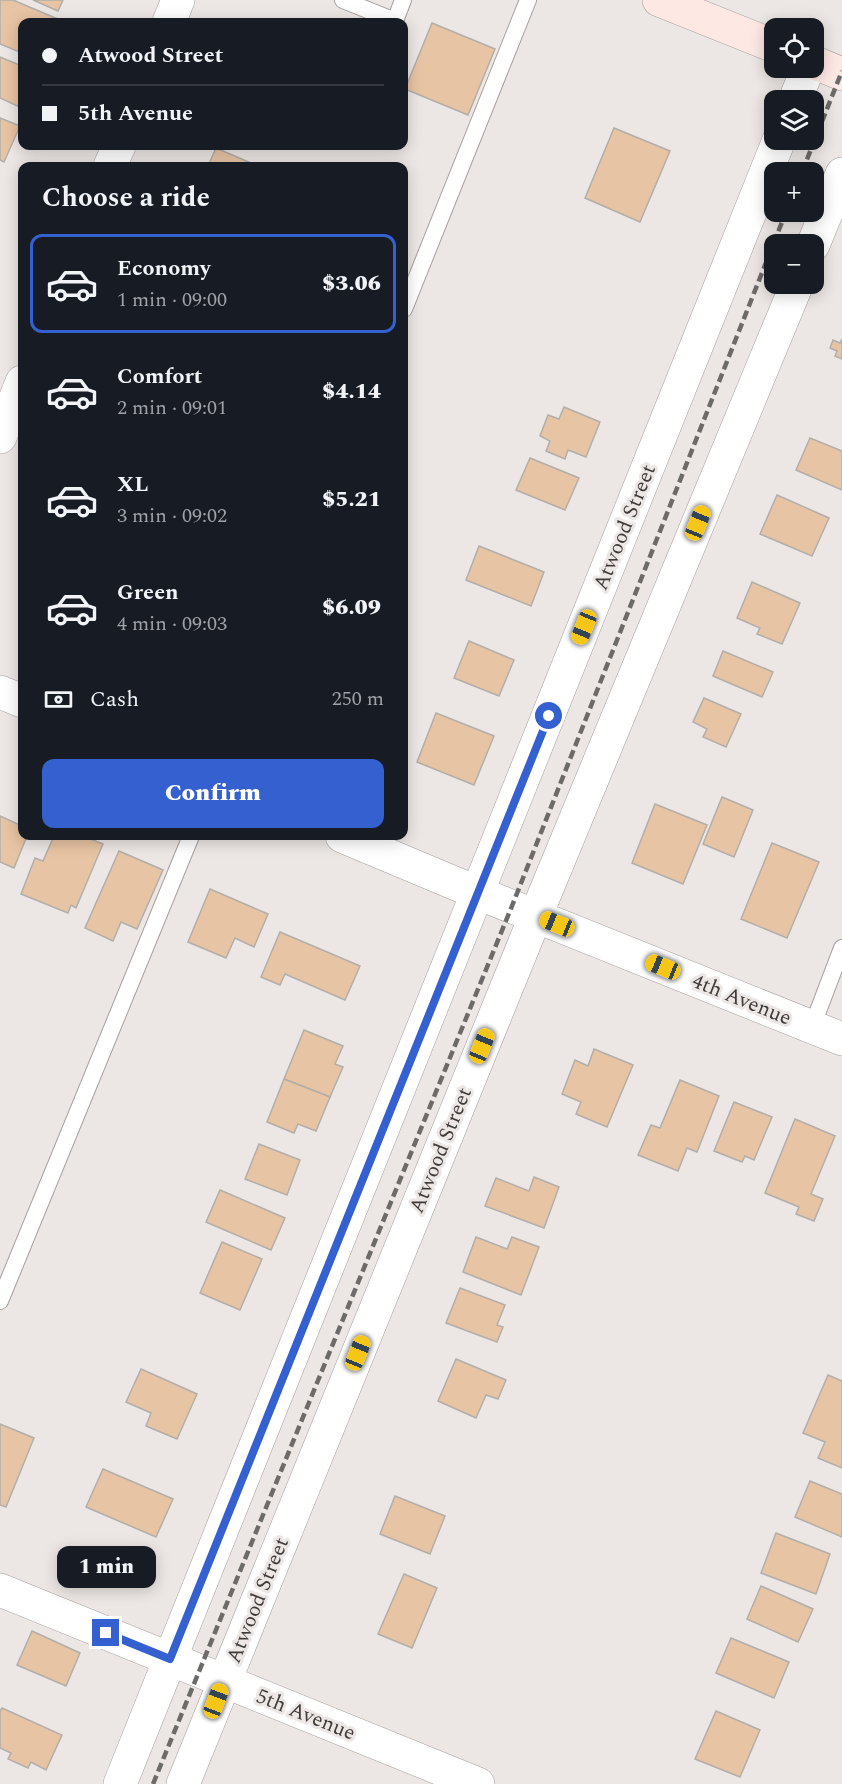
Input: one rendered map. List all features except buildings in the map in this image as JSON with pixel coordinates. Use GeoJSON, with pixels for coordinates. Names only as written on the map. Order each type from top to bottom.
{"type":"FeatureCollection","features":[{"type":"Feature","properties":{"kind":"main road"},"geometry":{"type":"LineString","coordinates":[[659,0],[764,42]]}},
{"type":"Feature","properties":{"kind":"main road"},"geometry":{"type":"LineString","coordinates":[[824,67],[842,74]]}},
{"type":"Feature","properties":{"kind":"street"},"geometry":{"type":"LineString","coordinates":[[171,18],[178,0]]}},
{"type":"Feature","properties":{"kind":"street","name":"Atwood Street"},"geometry":{"type":"LineString","coordinates":[[120,1784],[775,150]]}},
{"type":"Feature","properties":{"kind":"street"},"geometry":{"type":"LineString","coordinates":[[817,234],[842,174]]}},
{"type":"Feature","properties":{"kind":"street","name":"Atwood Street"},"geometry":{"type":"LineString","coordinates":[[183,1784],[536,915],[793,294]]}},
{"type":"Feature","properties":{"kind":"street"},"geometry":{"type":"LineString","coordinates":[[0,437],[18,392]]}},
{"type":"Feature","properties":{"kind":"street"},"geometry":{"type":"LineString","coordinates":[[0,692],[18,699]]}},
{"type":"Feature","properties":{"kind":"street","name":"4th Avenue"},"geometry":{"type":"LineString","coordinates":[[352,840],[842,1039]]}},
{"type":"Feature","properties":{"kind":"street","name":"5th Avenue"},"geometry":{"type":"LineString","coordinates":[[0,1590],[478,1784]]}},
{"type":"Feature","properties":{"kind":"lane"},"geometry":{"type":"LineString","coordinates":[[343,0],[388,18]]}},
{"type":"Feature","properties":{"kind":"lane"},"geometry":{"type":"LineString","coordinates":[[396,18],[403,0]]}},
{"type":"Feature","properties":{"kind":"lane"},"geometry":{"type":"LineString","coordinates":[[408,299],[528,0]]}},
{"type":"Feature","properties":{"kind":"lane"},"geometry":{"type":"LineString","coordinates":[[0,1301],[189,840]]}},
{"type":"Feature","properties":{"kind":"lane"},"geometry":{"type":"LineString","coordinates":[[812,1027],[842,948]]}},
{"type":"Feature","properties":{"kind":"railway"},"geometry":{"type":"LineString","coordinates":[[806,162],[842,71]]}},
{"type":"Feature","properties":{"kind":"railway"},"geometry":{"type":"LineString","coordinates":[[153,1784],[512,906],[782,222]]}},
{"type":"Feature","properties":{"kind":"route"},"geometry":{"type":"LineString","coordinates":[[106,1633],[170,1659],[549,716]]}}]}
